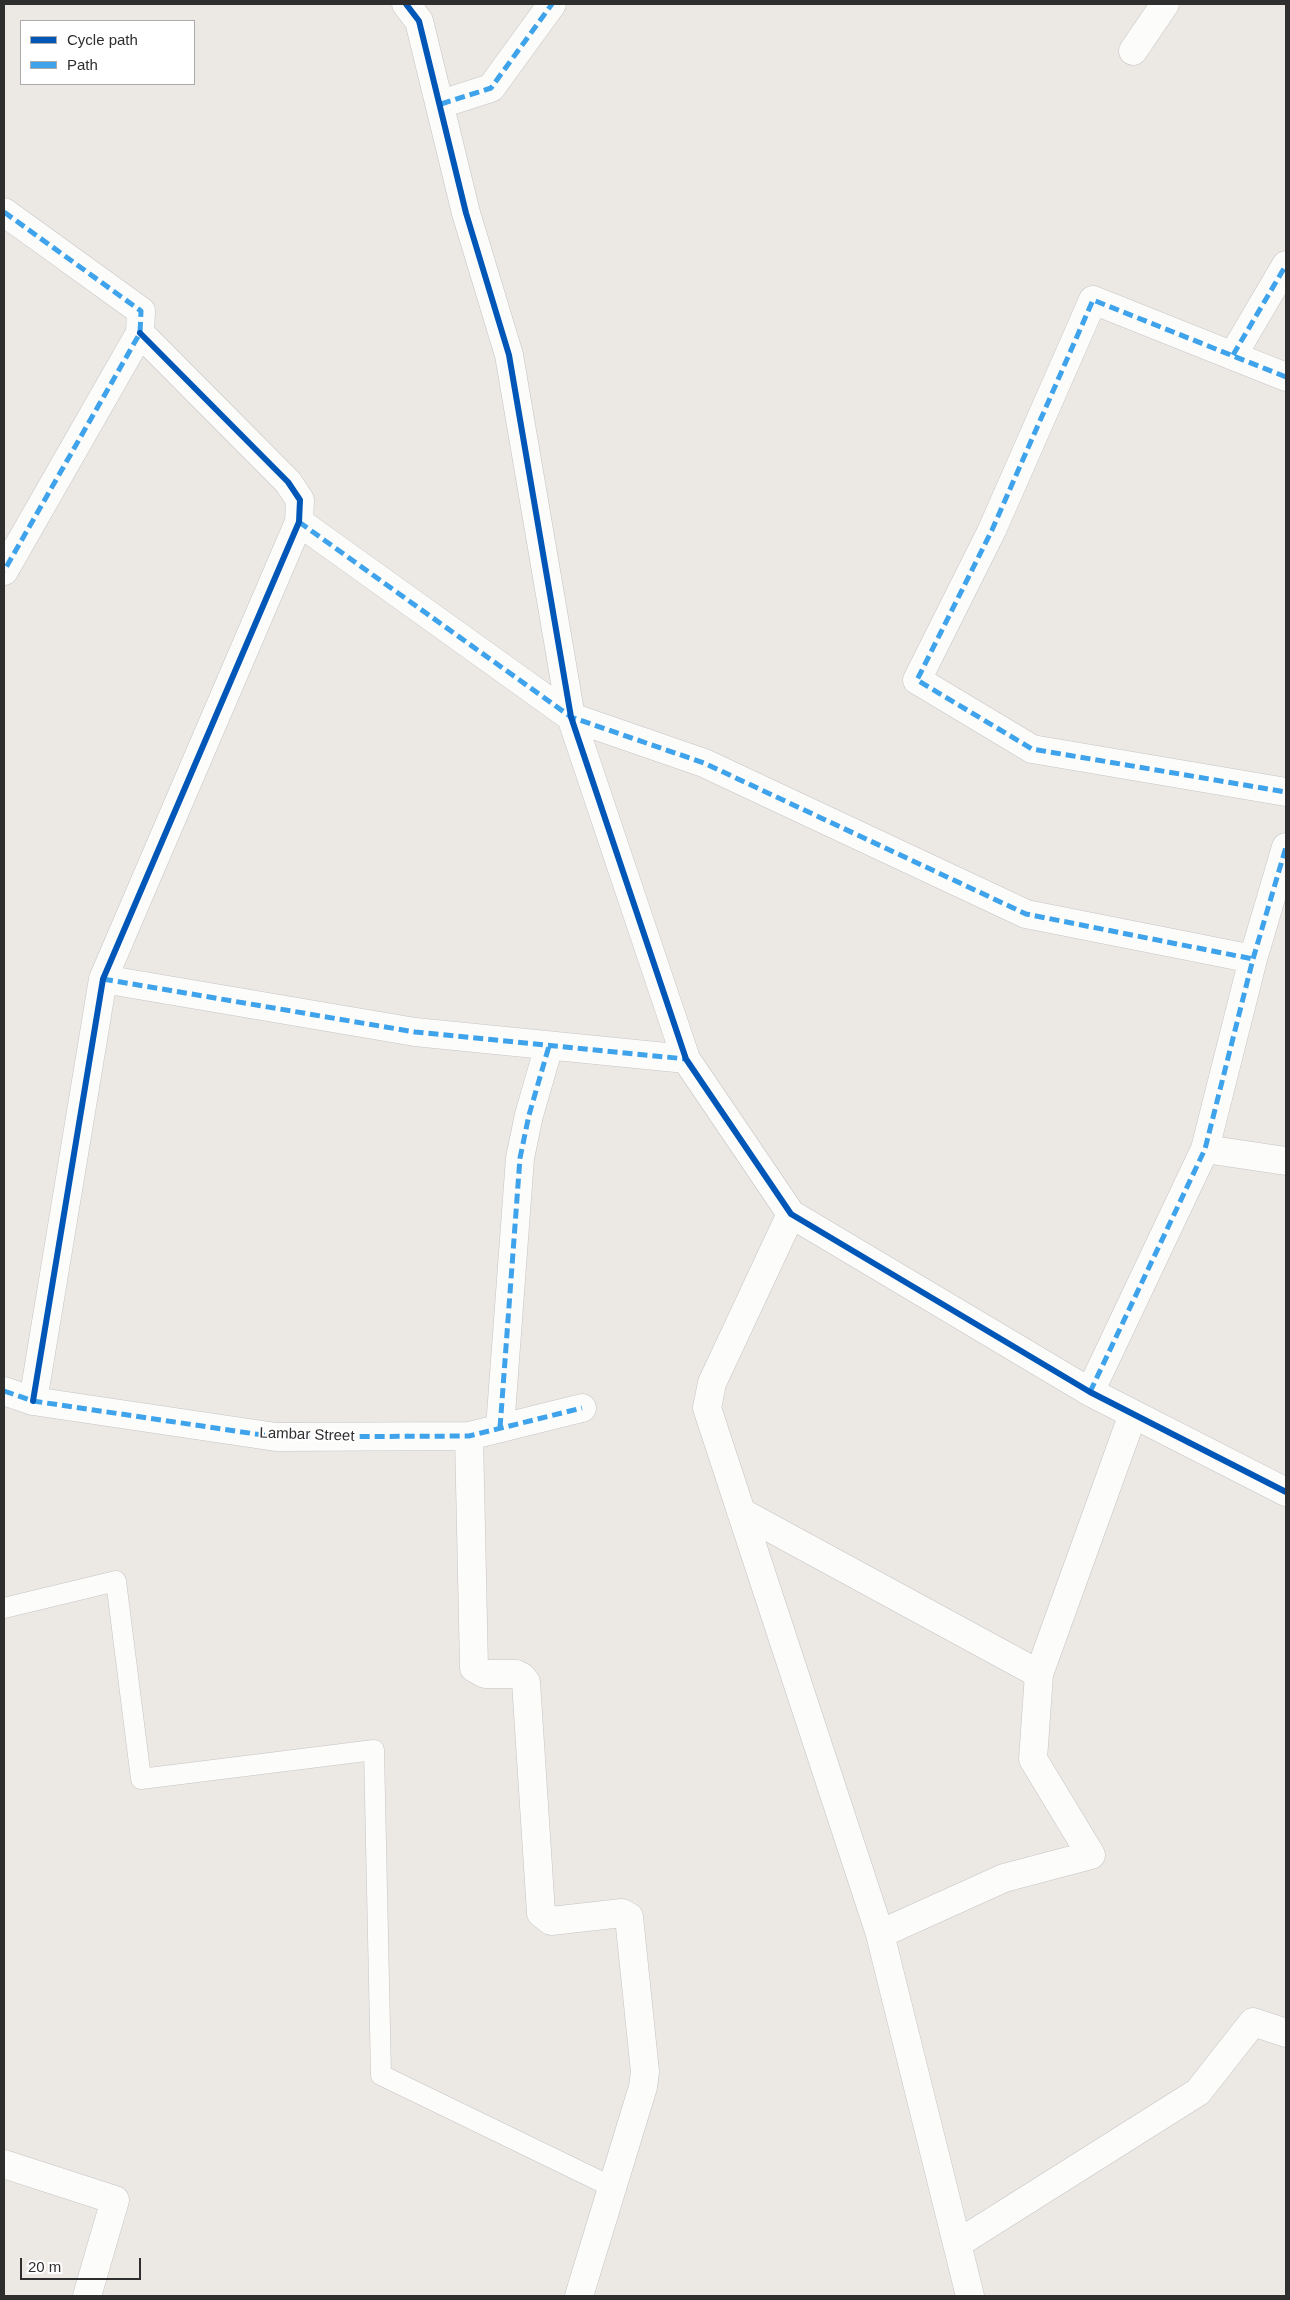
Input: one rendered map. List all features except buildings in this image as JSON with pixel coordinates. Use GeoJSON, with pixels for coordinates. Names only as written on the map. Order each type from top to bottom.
{"type":"FeatureCollection","features":[{"type":"Feature","properties":{"kind":"street"},"geometry":{"type":"LineString","coordinates":[[406,4],[419,21],[466,213],[509,355],[571,718],[686,1060],[791,1214],[1090,1392],[1286,1492]]}},
{"type":"Feature","properties":{"kind":"street"},"geometry":{"type":"LineString","coordinates":[[440,104],[491,88],[552,4]]}},
{"type":"Feature","properties":{"kind":"street"},"geometry":{"type":"LineString","coordinates":[[1133,52],[1165,4]]}},
{"type":"Feature","properties":{"kind":"street"},"geometry":{"type":"LineString","coordinates":[[4,212],[142,311],[140,333],[4,571]]}},
{"type":"Feature","properties":{"kind":"street"},"geometry":{"type":"LineString","coordinates":[[1232,355],[1286,265]]}},
{"type":"Feature","properties":{"kind":"street"},"geometry":{"type":"LineString","coordinates":[[1286,377],[1093,300],[992,530],[917,680],[1032,749],[1286,792]]}},
{"type":"Feature","properties":{"kind":"street"},"geometry":{"type":"LineString","coordinates":[[33,1401],[103,979],[299,522],[300,500],[288,482],[140,333]]}},
{"type":"Feature","properties":{"kind":"street"},"geometry":{"type":"LineString","coordinates":[[299,522],[571,718],[704,763],[1026,914],[1253,959]]}},
{"type":"Feature","properties":{"kind":"street"},"geometry":{"type":"LineString","coordinates":[[1090,1392],[1205,1150],[1253,959],[1286,847]]}},
{"type":"Feature","properties":{"kind":"street"},"geometry":{"type":"LineString","coordinates":[[103,979],[415,1032],[686,1060]]}},
{"type":"Feature","properties":{"kind":"street"},"geometry":{"type":"LineString","coordinates":[[500,1428],[520,1158],[529,1115],[549,1046]]}},
{"type":"Feature","properties":{"kind":"street"},"geometry":{"type":"LineString","coordinates":[[1205,1150],[1286,1161]]}},
{"type":"Feature","properties":{"kind":"street"},"geometry":{"type":"LineString","coordinates":[[791,1214],[712,1383],[707,1408],[880,1934],[970,2296]]}},
{"type":"Feature","properties":{"kind":"street","name":"Lambar Street"},"geometry":{"type":"LineString","coordinates":[[4,1391],[33,1401],[276,1437],[469,1436],[582,1408]]}},
{"type":"Feature","properties":{"kind":"street"},"geometry":{"type":"LineString","coordinates":[[880,1934],[1004,1878],[1091,1856],[1033,1759],[1039,1674],[1133,1414]]}},
{"type":"Feature","properties":{"kind":"street"},"geometry":{"type":"LineString","coordinates":[[469,1436],[474,1668],[485,1674],[516,1674],[526,1682],[541,1914],[552,1921],[622,1913],[629,1918],[645,2072],[643,2087],[579,2296]]}},
{"type":"Feature","properties":{"kind":"street"},"geometry":{"type":"LineString","coordinates":[[741,1512],[1039,1674]]}},
{"type":"Feature","properties":{"kind":"street"},"geometry":{"type":"LineString","coordinates":[[957,2244],[1198,2092],[1253,2022],[1286,2034]]}},
{"type":"Feature","properties":{"kind":"street"},"geometry":{"type":"LineString","coordinates":[[4,2164],[115,2200],[87,2296]]}},
{"type":"Feature","properties":{"kind":"lane"},"geometry":{"type":"LineString","coordinates":[[4,1608],[116,1581],[141,1779],[374,1750],[381,2074],[612,2187]]}},
{"type":"Feature","properties":{"kind":"marked path"},"geometry":{"type":"LineString","coordinates":[[441,104],[491,88],[552,4]]}},
{"type":"Feature","properties":{"kind":"marked path"},"geometry":{"type":"LineString","coordinates":[[4,212],[141,311],[140,333],[4,571]]}},
{"type":"Feature","properties":{"kind":"marked path"},"geometry":{"type":"LineString","coordinates":[[1233,355],[1286,265]]}},
{"type":"Feature","properties":{"kind":"marked path"},"geometry":{"type":"LineString","coordinates":[[1286,377],[1093,300],[992,530],[917,680],[1032,749],[1286,792]]}},
{"type":"Feature","properties":{"kind":"marked path"},"geometry":{"type":"LineString","coordinates":[[299,522],[571,717],[704,763],[1026,914],[1253,959]]}},
{"type":"Feature","properties":{"kind":"marked path"},"geometry":{"type":"LineString","coordinates":[[1090,1392],[1205,1149],[1253,959],[1286,847]]}},
{"type":"Feature","properties":{"kind":"marked path"},"geometry":{"type":"LineString","coordinates":[[103,979],[415,1032],[686,1059]]}},
{"type":"Feature","properties":{"kind":"marked path"},"geometry":{"type":"LineString","coordinates":[[500,1428],[520,1158],[529,1115],[549,1046]]}},
{"type":"Feature","properties":{"kind":"marked path"},"geometry":{"type":"LineString","coordinates":[[4,1391],[33,1401],[276,1437],[469,1436],[582,1408]]}},
{"type":"Feature","properties":{"kind":"cycle path"},"geometry":{"type":"LineString","coordinates":[[406,4],[419,21],[466,213],[509,355],[571,717],[686,1059],[791,1214],[1090,1392],[1286,1492]]}},
{"type":"Feature","properties":{"kind":"cycle path"},"geometry":{"type":"LineString","coordinates":[[33,1401],[103,979],[299,522],[300,500],[288,482],[140,333]]}}]}
